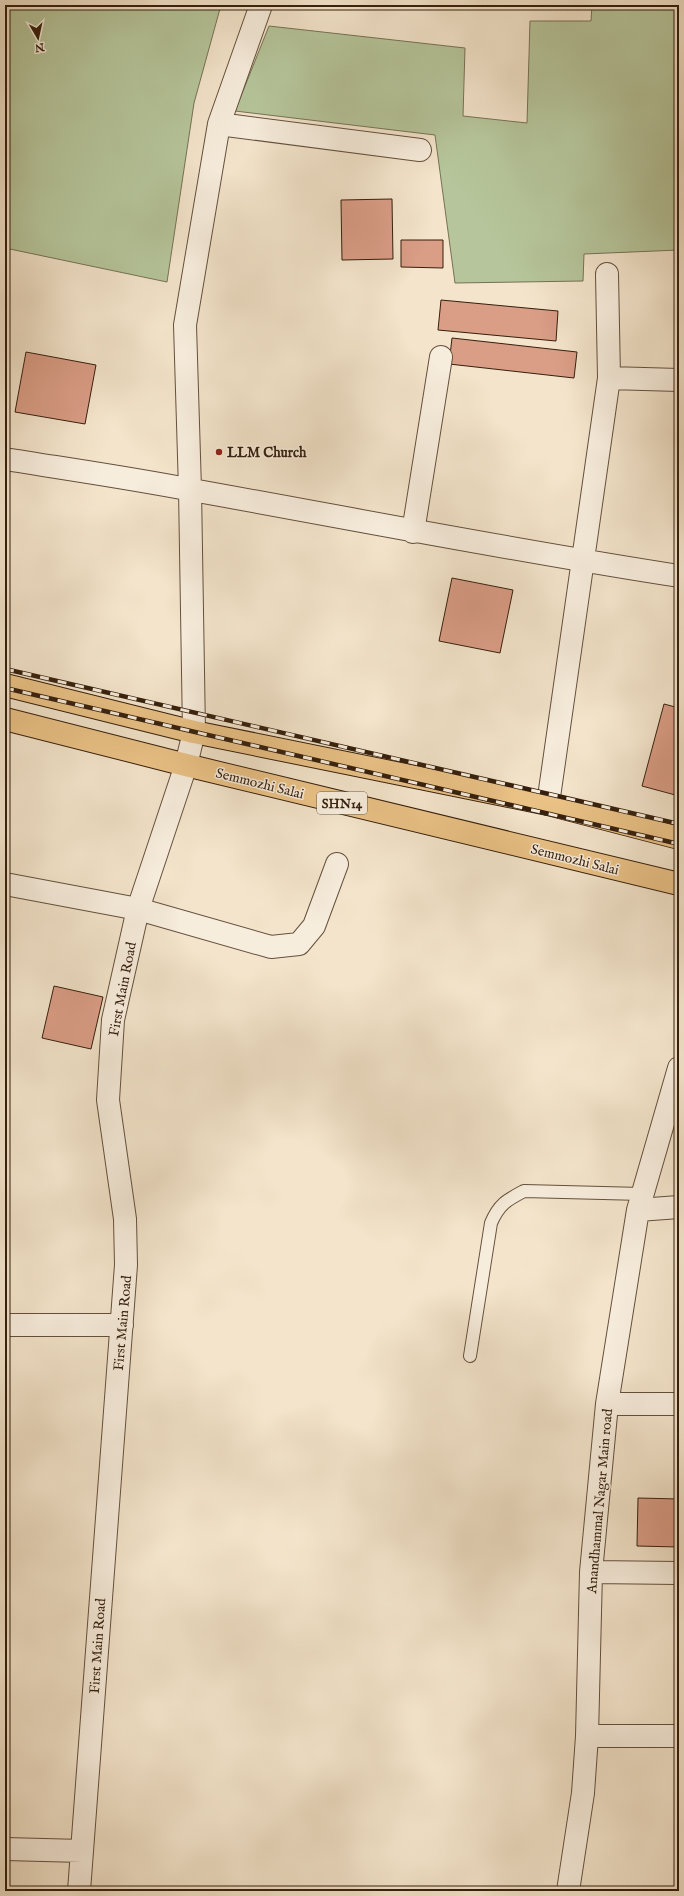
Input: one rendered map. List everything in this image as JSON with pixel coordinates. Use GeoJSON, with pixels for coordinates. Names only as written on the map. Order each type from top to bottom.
{"type":"FeatureCollection","features":[{"type":"Feature","properties":{"kind":"main road"},"geometry":{"type":"LineString","coordinates":[[5,685],[194,732],[548,804],[679,838]]}},
{"type":"Feature","properties":{"kind":"main road","name":"Semmozhi Salai"},"geometry":{"type":"LineString","coordinates":[[5,719],[186,765],[679,884]]}},
{"type":"Feature","properties":{"kind":"street","name":"First Main Road"},"geometry":{"type":"LineString","coordinates":[[79,1891],[126,1265],[125,1219],[108,1100],[113,1020],[138,909],[186,765],[194,732],[190,489],[185,325],[219,124],[261,5]]}},
{"type":"Feature","properties":{"kind":"street"},"geometry":{"type":"LineString","coordinates":[[219,124],[420,150]]}},
{"type":"Feature","properties":{"kind":"street"},"geometry":{"type":"LineString","coordinates":[[548,804],[584,562],[609,378],[607,274]]}},
{"type":"Feature","properties":{"kind":"street"},"geometry":{"type":"LineString","coordinates":[[413,532],[441,357]]}},
{"type":"Feature","properties":{"kind":"street"},"geometry":{"type":"LineString","coordinates":[[609,378],[679,380]]}},
{"type":"Feature","properties":{"kind":"street"},"geometry":{"type":"LineString","coordinates":[[5,459],[190,489],[413,532],[584,562],[679,576]]}},
{"type":"Feature","properties":{"kind":"street"},"geometry":{"type":"LineString","coordinates":[[5,884],[138,909],[271,947],[299,944],[314,926],[337,864]]}},
{"type":"Feature","properties":{"kind":"street","name":"Anandhammal Nagar Main road"},"geometry":{"type":"LineString","coordinates":[[568,1891],[583,1793],[587,1736],[590,1572],[607,1404],[640,1202],[679,1068]]}},
{"type":"Feature","properties":{"kind":"street"},"geometry":{"type":"LineString","coordinates":[[640,1202],[679,1207]]}},
{"type":"Feature","properties":{"kind":"street"},"geometry":{"type":"LineString","coordinates":[[5,1325],[122,1325]]}},
{"type":"Feature","properties":{"kind":"street"},"geometry":{"type":"LineString","coordinates":[[607,1404],[679,1404]]}},
{"type":"Feature","properties":{"kind":"street"},"geometry":{"type":"LineString","coordinates":[[590,1572],[679,1573]]}},
{"type":"Feature","properties":{"kind":"street"},"geometry":{"type":"LineString","coordinates":[[587,1736],[679,1736]]}},
{"type":"Feature","properties":{"kind":"street"},"geometry":{"type":"LineString","coordinates":[[5,1849],[82,1851]]}},
{"type":"Feature","properties":{"kind":"lane"},"geometry":{"type":"LineString","coordinates":[[470,1356],[491,1223],[498,1208],[510,1198],[524,1191],[640,1202]]}},
{"type":"Feature","properties":{"kind":"green space"},"geometry":{"type":"Polygon","coordinates":[[[5,5],[221,5],[194,103],[167,282],[5,248],[5,5]]]}},
{"type":"Feature","properties":{"kind":"green space"},"geometry":{"type":"Polygon","coordinates":[[[592,5],[679,5],[679,250],[584,254],[583,281],[455,283],[435,135],[235,111],[269,26],[465,48],[463,116],[527,123],[530,21],[591,21],[592,5]]]}},
{"type":"Feature","properties":{"kind":"building"},"geometry":{"type":"Polygon","coordinates":[[[392,199],[393,259],[342,260],[341,200],[392,199]]]}},
{"type":"Feature","properties":{"kind":"building"},"geometry":{"type":"Polygon","coordinates":[[[401,240],[443,240],[443,268],[401,267],[401,240]]]}},
{"type":"Feature","properties":{"kind":"building"},"geometry":{"type":"Polygon","coordinates":[[[441,300],[558,311],[556,341],[438,330],[441,300]]]}},
{"type":"Feature","properties":{"kind":"building"},"geometry":{"type":"Polygon","coordinates":[[[452,338],[577,352],[574,378],[449,364],[452,338]]]}},
{"type":"Feature","properties":{"kind":"building"},"geometry":{"type":"Polygon","coordinates":[[[26,352],[96,365],[85,424],[15,412],[26,352]]]}},
{"type":"Feature","properties":{"kind":"building"},"geometry":{"type":"Polygon","coordinates":[[[452,578],[513,590],[500,653],[439,641],[452,578]]]}},
{"type":"Feature","properties":{"kind":"building"},"geometry":{"type":"Polygon","coordinates":[[[664,704],[679,708],[679,796],[642,786],[664,704]]]}},
{"type":"Feature","properties":{"kind":"building"},"geometry":{"type":"Polygon","coordinates":[[[54,986],[103,997],[91,1049],[42,1038],[54,986]]]}},
{"type":"Feature","properties":{"kind":"building"},"geometry":{"type":"Polygon","coordinates":[[[638,1498],[679,1499],[679,1547],[637,1546],[638,1498]]]}},
{"type":"Feature","properties":{"kind":"railway"},"geometry":{"type":"LineString","coordinates":[[5,669],[679,824]]}},
{"type":"Feature","properties":{"kind":"railway"},"geometry":{"type":"LineString","coordinates":[[5,688],[679,844]]}},
{"type":"Feature","properties":{"kind":"place","name":"LLM Church"},"geometry":{"type":"Point","coordinates":[219,452]}}]}
